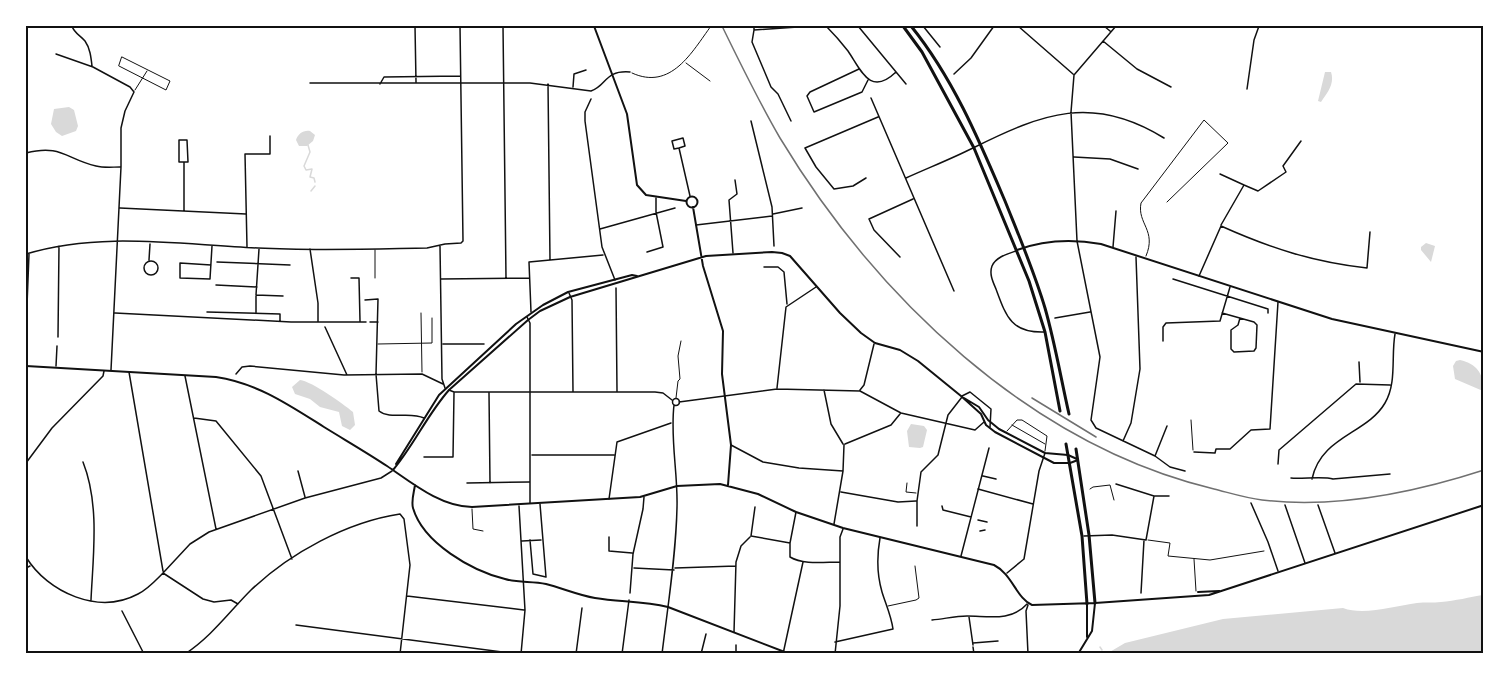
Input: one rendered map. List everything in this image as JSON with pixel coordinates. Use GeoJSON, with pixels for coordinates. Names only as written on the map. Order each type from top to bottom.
{"type":"FeatureCollection","features":[{"type":"Feature","properties":{"kind":"main road"},"geometry":{"type":"LineString","coordinates":[[903,26],[922,52],[974,148],[1016,250],[1045,332],[1060,411]]}},
{"type":"Feature","properties":{"kind":"main road"},"geometry":{"type":"LineString","coordinates":[[911,26],[948,79],[981,144],[1024,248],[1045,308],[1069,414]]}},
{"type":"Feature","properties":{"kind":"main road"},"geometry":{"type":"LineString","coordinates":[[1066,444],[1082,536],[1087,604]]}},
{"type":"Feature","properties":{"kind":"main road"},"geometry":{"type":"LineString","coordinates":[[1076,449],[1089,535],[1095,603]]}},
{"type":"Feature","properties":{"kind":"street"},"geometry":{"type":"LineString","coordinates":[[72,26],[72,29],[85,41],[91,54],[93,67]]}},
{"type":"Feature","properties":{"kind":"street"},"geometry":{"type":"LineString","coordinates":[[415,26],[416,83]]}},
{"type":"Feature","properties":{"kind":"street"},"geometry":{"type":"LineString","coordinates":[[26,331],[27,253],[59,245],[118,240],[247,248],[375,249],[427,248],[463,241],[460,26]]}},
{"type":"Feature","properties":{"kind":"street"},"geometry":{"type":"LineString","coordinates":[[503,26],[506,278]]}},
{"type":"Feature","properties":{"kind":"street"},"geometry":{"type":"LineString","coordinates":[[594,26],[627,114],[637,185],[646,195],[686,201]]}},
{"type":"Feature","properties":{"kind":"street"},"geometry":{"type":"LineString","coordinates":[[754,26],[752,42],[771,87],[778,94],[791,121]]}},
{"type":"Feature","properties":{"kind":"street"},"geometry":{"type":"LineString","coordinates":[[754,30],[813,26]]}},
{"type":"Feature","properties":{"kind":"street"},"geometry":{"type":"LineString","coordinates":[[826,26],[848,51],[868,80],[884,81],[896,72]]}},
{"type":"Feature","properties":{"kind":"street"},"geometry":{"type":"LineString","coordinates":[[858,26],[906,84]]}},
{"type":"Feature","properties":{"kind":"street"},"geometry":{"type":"LineString","coordinates":[[923,26],[940,47]]}},
{"type":"Feature","properties":{"kind":"street"},"geometry":{"type":"LineString","coordinates":[[954,74],[971,57],[994,26]]}},
{"type":"Feature","properties":{"kind":"street"},"geometry":{"type":"LineString","coordinates":[[1018,26],[1074,75]]}},
{"type":"Feature","properties":{"kind":"street"},"geometry":{"type":"LineString","coordinates":[[1104,26],[1111,31]]}},
{"type":"Feature","properties":{"kind":"street"},"geometry":{"type":"LineString","coordinates":[[1116,26],[1074,75],[1071,112],[1077,241],[1100,357],[1090,417],[1096,428],[1155,456],[1170,467],[1185,471]]}},
{"type":"Feature","properties":{"kind":"street"},"geometry":{"type":"LineString","coordinates":[[1247,89],[1254,40],[1259,26]]}},
{"type":"Feature","properties":{"kind":"street"},"geometry":{"type":"LineString","coordinates":[[1103,41],[1137,69],[1171,87]]}},
{"type":"Feature","properties":{"kind":"street"},"geometry":{"type":"LineString","coordinates":[[56,54],[93,67],[130,87],[134,92],[122,121],[120,208],[111,371]]}},
{"type":"Feature","properties":{"kind":"street"},"geometry":{"type":"LineString","coordinates":[[859,69],[810,92],[807,96],[814,112],[862,92],[868,80]]}},
{"type":"Feature","properties":{"kind":"street"},"geometry":{"type":"LineString","coordinates":[[573,88],[574,74],[586,70]]}},
{"type":"Feature","properties":{"kind":"street"},"geometry":{"type":"LineString","coordinates":[[310,83],[548,84],[594,90],[613,74],[630,72]]}},
{"type":"Feature","properties":{"kind":"street"},"geometry":{"type":"LineString","coordinates":[[380,84],[384,77],[461,76]]}},
{"type":"Feature","properties":{"kind":"street"},"geometry":{"type":"LineString","coordinates":[[548,84],[550,260]]}},
{"type":"Feature","properties":{"kind":"street"},"geometry":{"type":"LineString","coordinates":[[871,98],[954,291]]}},
{"type":"Feature","properties":{"kind":"street"},"geometry":{"type":"LineString","coordinates":[[591,99],[585,112],[585,121],[599,229],[604,254],[616,284]]}},
{"type":"Feature","properties":{"kind":"street"},"geometry":{"type":"LineString","coordinates":[[906,178],[1031,122],[1071,112],[1092,112],[1125,118],[1164,138]]}},
{"type":"Feature","properties":{"kind":"street"},"geometry":{"type":"LineString","coordinates":[[866,178],[853,186],[834,189],[816,167],[806,148],[879,116]]}},
{"type":"Feature","properties":{"kind":"street"},"geometry":{"type":"LineString","coordinates":[[751,121],[772,215],[774,246]]}},
{"type":"Feature","properties":{"kind":"street"},"geometry":{"type":"LineString","coordinates":[[247,248],[245,154],[270,154],[270,136]]}},
{"type":"Feature","properties":{"kind":"street"},"geometry":{"type":"LineString","coordinates":[[683,138],[685,146],[679,148],[674,149],[672,141],[683,138]]}},
{"type":"Feature","properties":{"kind":"street"},"geometry":{"type":"LineString","coordinates":[[179,140],[187,140],[188,162],[184,162],[179,162],[179,140]]}},
{"type":"Feature","properties":{"kind":"street"},"geometry":{"type":"LineString","coordinates":[[1220,174],[1258,191],[1286,172],[1284,166],[1301,141]]}},
{"type":"Feature","properties":{"kind":"street"},"geometry":{"type":"LineString","coordinates":[[679,148],[690,196]]}},
{"type":"Feature","properties":{"kind":"street"},"geometry":{"type":"LineString","coordinates":[[26,153],[37,150],[57,151],[97,166],[121,167]]}},
{"type":"Feature","properties":{"kind":"street"},"geometry":{"type":"LineString","coordinates":[[1073,157],[1110,159],[1138,169]]}},
{"type":"Feature","properties":{"kind":"street"},"geometry":{"type":"LineString","coordinates":[[184,162],[184,211]]}},
{"type":"Feature","properties":{"kind":"street"},"geometry":{"type":"LineString","coordinates":[[733,254],[729,200],[737,194],[735,180]]}},
{"type":"Feature","properties":{"kind":"street"},"geometry":{"type":"LineString","coordinates":[[1199,276],[1221,226],[1244,184]]}},
{"type":"Feature","properties":{"kind":"street"},"geometry":{"type":"LineString","coordinates":[[686,201],[690,196]]}},
{"type":"Feature","properties":{"kind":"street"},"geometry":{"type":"LineString","coordinates":[[690,196],[694,196],[697,200],[697,204],[693,207]]}},
{"type":"Feature","properties":{"kind":"street"},"geometry":{"type":"LineString","coordinates":[[647,252],[663,247],[656,212],[656,197]]}},
{"type":"Feature","properties":{"kind":"street"},"geometry":{"type":"LineString","coordinates":[[900,257],[874,230],[869,219],[914,199]]}},
{"type":"Feature","properties":{"kind":"street"},"geometry":{"type":"LineString","coordinates":[[686,201],[689,206],[693,207]]}},
{"type":"Feature","properties":{"kind":"street"},"geometry":{"type":"LineString","coordinates":[[693,207],[701,258],[723,331],[725,396],[731,445],[728,485]]}},
{"type":"Feature","properties":{"kind":"street"},"geometry":{"type":"LineString","coordinates":[[120,208],[247,214]]}},
{"type":"Feature","properties":{"kind":"street"},"geometry":{"type":"LineString","coordinates":[[599,229],[675,208]]}},
{"type":"Feature","properties":{"kind":"street"},"geometry":{"type":"LineString","coordinates":[[696,225],[772,215],[802,208]]}},
{"type":"Feature","properties":{"kind":"street"},"geometry":{"type":"LineString","coordinates":[[1112,248],[1116,212]]}},
{"type":"Feature","properties":{"kind":"street"},"geometry":{"type":"LineString","coordinates":[[1221,226],[1291,254],[1339,265],[1367,268],[1370,232]]}},
{"type":"Feature","properties":{"kind":"street"},"geometry":{"type":"LineString","coordinates":[[1045,332],[1026,330],[1011,322],[1005,314],[991,270],[995,261],[1016,250],[1049,242],[1077,241],[1137,255],[1340,321],[1484,352]]}},
{"type":"Feature","properties":{"kind":"street"},"geometry":{"type":"LineString","coordinates":[[149,261],[155,262],[158,266],[157,273],[153,275],[146,274],[144,270],[144,265],[149,261],[150,243]]}},
{"type":"Feature","properties":{"kind":"street"},"geometry":{"type":"LineString","coordinates":[[58,337],[59,245]]}},
{"type":"Feature","properties":{"kind":"street"},"geometry":{"type":"LineString","coordinates":[[440,245],[443,384],[445,388],[454,392],[663,393],[672,400],[677,486],[674,569],[662,654]]}},
{"type":"Feature","properties":{"kind":"street"},"geometry":{"type":"LineString","coordinates":[[211,265],[180,264],[180,278],[210,279],[211,265],[212,246]]}},
{"type":"Feature","properties":{"kind":"street"},"geometry":{"type":"LineString","coordinates":[[255,313],[259,248]]}},
{"type":"Feature","properties":{"kind":"street"},"geometry":{"type":"LineString","coordinates":[[310,249],[318,304],[318,322]]}},
{"type":"Feature","properties":{"kind":"street"},"geometry":{"type":"LineString","coordinates":[[533,314],[570,297],[701,258],[779,252],[796,261],[846,319],[875,343],[906,353],[982,411],[990,423],[1005,432],[1045,453],[1068,456],[1078,460]]}},
{"type":"Feature","properties":{"kind":"street"},"geometry":{"type":"LineString","coordinates":[[533,314],[530,308],[529,262],[604,254]]}},
{"type":"Feature","properties":{"kind":"street"},"geometry":{"type":"LineString","coordinates":[[1123,442],[1131,423],[1140,369],[1137,255]]}},
{"type":"Feature","properties":{"kind":"street"},"geometry":{"type":"LineString","coordinates":[[217,262],[290,265]]}},
{"type":"Feature","properties":{"kind":"street"},"geometry":{"type":"LineString","coordinates":[[764,267],[778,267],[784,272],[787,305],[777,389]]}},
{"type":"Feature","properties":{"kind":"street"},"geometry":{"type":"LineString","coordinates":[[26,558],[46,581],[61,591],[91,601],[110,602],[132,597],[148,588],[194,541],[216,529],[305,498],[381,478],[393,471],[445,388],[527,318],[568,292],[615,279],[637,276]]}},
{"type":"Feature","properties":{"kind":"street"},"geometry":{"type":"LineString","coordinates":[[351,278],[359,278],[360,322]]}},
{"type":"Feature","properties":{"kind":"street"},"geometry":{"type":"LineString","coordinates":[[441,279],[530,278]]}},
{"type":"Feature","properties":{"kind":"street"},"geometry":{"type":"LineString","coordinates":[[1173,279],[1268,309],[1268,313]]}},
{"type":"Feature","properties":{"kind":"street"},"geometry":{"type":"LineString","coordinates":[[216,285],[257,287]]}},
{"type":"Feature","properties":{"kind":"street"},"geometry":{"type":"LineString","coordinates":[[787,305],[817,286]]}},
{"type":"Feature","properties":{"kind":"street"},"geometry":{"type":"LineString","coordinates":[[1163,341],[1162,327],[1166,323],[1220,321],[1230,286]]}},
{"type":"Feature","properties":{"kind":"street"},"geometry":{"type":"LineString","coordinates":[[616,288],[617,392]]}},
{"type":"Feature","properties":{"kind":"street"},"geometry":{"type":"LineString","coordinates":[[568,292],[573,392]]}},
{"type":"Feature","properties":{"kind":"street"},"geometry":{"type":"LineString","coordinates":[[256,295],[283,296]]}},
{"type":"Feature","properties":{"kind":"street"},"geometry":{"type":"LineString","coordinates":[[365,300],[378,300],[376,374],[380,412],[413,414],[426,419]]}},
{"type":"Feature","properties":{"kind":"street"},"geometry":{"type":"LineString","coordinates":[[1194,452],[1215,453],[1215,449],[1230,449],[1251,430],[1270,429],[1278,302]]}},
{"type":"Feature","properties":{"kind":"street"},"geometry":{"type":"LineString","coordinates":[[207,312],[280,314],[280,322]]}},
{"type":"Feature","properties":{"kind":"street"},"geometry":{"type":"LineString","coordinates":[[1055,318],[1091,312]]}},
{"type":"Feature","properties":{"kind":"street"},"geometry":{"type":"LineString","coordinates":[[114,313],[280,322],[366,322]]}},
{"type":"Feature","properties":{"kind":"street"},"geometry":{"type":"LineString","coordinates":[[1222,313],[1240,318],[1257,325],[1254,351],[1234,352],[1231,349],[1231,330],[1238,325],[1240,318]]}},
{"type":"Feature","properties":{"kind":"street"},"geometry":{"type":"LineString","coordinates":[[426,419],[449,390],[527,318]]}},
{"type":"Feature","properties":{"kind":"street"},"geometry":{"type":"LineString","coordinates":[[527,318],[530,392],[530,504]]}},
{"type":"Feature","properties":{"kind":"street"},"geometry":{"type":"LineString","coordinates":[[370,322],[378,322]]}},
{"type":"Feature","properties":{"kind":"street"},"geometry":{"type":"LineString","coordinates":[[325,327],[347,375]]}},
{"type":"Feature","properties":{"kind":"street"},"geometry":{"type":"LineString","coordinates":[[1312,479],[1324,454],[1382,409],[1391,386],[1395,334]]}},
{"type":"Feature","properties":{"kind":"street"},"geometry":{"type":"LineString","coordinates":[[860,391],[864,385],[875,343]]}},
{"type":"Feature","properties":{"kind":"street"},"geometry":{"type":"LineString","coordinates":[[442,344],[484,344]]}},
{"type":"Feature","properties":{"kind":"street"},"geometry":{"type":"LineString","coordinates":[[56,368],[57,346]]}},
{"type":"Feature","properties":{"kind":"street"},"geometry":{"type":"LineString","coordinates":[[1359,362],[1360,383]]}},
{"type":"Feature","properties":{"kind":"street"},"geometry":{"type":"LineString","coordinates":[[26,366],[232,379],[262,390],[446,502],[472,507],[644,496],[677,486],[713,483],[728,485],[758,494],[796,512],[843,528],[994,566],[1006,574],[1028,604],[1034,605],[1196,597],[1222,591],[1484,505]]}},
{"type":"Feature","properties":{"kind":"street"},"geometry":{"type":"LineString","coordinates":[[236,374],[242,367],[250,366],[347,375],[422,374],[443,384]]}},
{"type":"Feature","properties":{"kind":"street"},"geometry":{"type":"LineString","coordinates":[[26,463],[51,429],[103,376],[104,371]]}},
{"type":"Feature","properties":{"kind":"street"},"geometry":{"type":"LineString","coordinates":[[129,372],[163,572],[203,599],[212,602],[231,600],[238,604]]}},
{"type":"Feature","properties":{"kind":"street"},"geometry":{"type":"LineString","coordinates":[[184,375],[216,529]]}},
{"type":"Feature","properties":{"kind":"street"},"geometry":{"type":"LineString","coordinates":[[1278,464],[1279,450],[1356,384],[1391,386]]}},
{"type":"Feature","properties":{"kind":"street"},"geometry":{"type":"LineString","coordinates":[[674,405],[679,402],[777,389],[824,389],[860,391],[900,413],[975,430],[984,422]]}},
{"type":"Feature","properties":{"kind":"street"},"geometry":{"type":"LineString","coordinates":[[824,389],[831,424],[844,444],[843,471],[834,525]]}},
{"type":"Feature","properties":{"kind":"street"},"geometry":{"type":"LineString","coordinates":[[424,457],[453,457],[454,392]]}},
{"type":"Feature","properties":{"kind":"street"},"geometry":{"type":"LineString","coordinates":[[489,392],[490,483]]}},
{"type":"Feature","properties":{"kind":"street"},"geometry":{"type":"LineString","coordinates":[[917,526],[917,501],[921,472],[939,453],[949,413],[966,392],[970,392],[992,411],[990,429]]}},
{"type":"Feature","properties":{"kind":"street"},"geometry":{"type":"LineString","coordinates":[[962,396],[981,414],[990,429],[1005,438],[1056,464],[1078,460]]}},
{"type":"Feature","properties":{"kind":"street"},"geometry":{"type":"LineString","coordinates":[[672,400],[676,398],[679,402]]}},
{"type":"Feature","properties":{"kind":"street"},"geometry":{"type":"LineString","coordinates":[[844,444],[891,424],[900,413]]}},
{"type":"Feature","properties":{"kind":"street"},"geometry":{"type":"LineString","coordinates":[[194,418],[214,420],[219,423],[261,476],[292,560]]}},
{"type":"Feature","properties":{"kind":"street"},"geometry":{"type":"LineString","coordinates":[[609,499],[617,442],[672,423]]}},
{"type":"Feature","properties":{"kind":"street"},"geometry":{"type":"LineString","coordinates":[[1155,456],[1167,426]]}},
{"type":"Feature","properties":{"kind":"street"},"geometry":{"type":"LineString","coordinates":[[731,445],[763,462],[843,471]]}},
{"type":"Feature","properties":{"kind":"street"},"geometry":{"type":"LineString","coordinates":[[961,557],[989,448]]}},
{"type":"Feature","properties":{"kind":"street"},"geometry":{"type":"LineString","coordinates":[[1006,574],[1024,559],[1033,504],[1045,453]]}},
{"type":"Feature","properties":{"kind":"street"},"geometry":{"type":"LineString","coordinates":[[530,456],[615,455]]}},
{"type":"Feature","properties":{"kind":"street"},"geometry":{"type":"LineString","coordinates":[[83,462],[87,472],[94,524],[91,601]]}},
{"type":"Feature","properties":{"kind":"street"},"geometry":{"type":"LineString","coordinates":[[298,471],[305,498]]}},
{"type":"Feature","properties":{"kind":"street"},"geometry":{"type":"LineString","coordinates":[[1291,478],[1359,478],[1390,474]]}},
{"type":"Feature","properties":{"kind":"street"},"geometry":{"type":"LineString","coordinates":[[982,476],[996,479]]}},
{"type":"Feature","properties":{"kind":"street"},"geometry":{"type":"LineString","coordinates":[[467,483],[530,482]]}},
{"type":"Feature","properties":{"kind":"street"},"geometry":{"type":"LineString","coordinates":[[1116,484],[1154,496],[1169,496]]}},
{"type":"Feature","properties":{"kind":"street"},"geometry":{"type":"LineString","coordinates":[[415,485],[412,502],[423,526],[446,550],[471,566],[509,580],[546,584],[597,598],[629,600],[668,607],[790,654]]}},
{"type":"Feature","properties":{"kind":"street"},"geometry":{"type":"LineString","coordinates":[[978,489],[1033,504]]}},
{"type":"Feature","properties":{"kind":"street"},"geometry":{"type":"LineString","coordinates":[[840,491],[898,502],[917,501]]}},
{"type":"Feature","properties":{"kind":"street"},"geometry":{"type":"LineString","coordinates":[[630,593],[633,554],[644,496]]}},
{"type":"Feature","properties":{"kind":"street"},"geometry":{"type":"LineString","coordinates":[[1141,593],[1145,540],[1154,496]]}},
{"type":"Feature","properties":{"kind":"street"},"geometry":{"type":"LineString","coordinates":[[530,540],[533,574],[546,578],[540,503]]}},
{"type":"Feature","properties":{"kind":"street"},"geometry":{"type":"LineString","coordinates":[[1251,503],[1279,572]]}},
{"type":"Feature","properties":{"kind":"street"},"geometry":{"type":"LineString","coordinates":[[519,505],[525,610],[521,654]]}},
{"type":"Feature","properties":{"kind":"street"},"geometry":{"type":"LineString","coordinates":[[1285,505],[1305,564]]}},
{"type":"Feature","properties":{"kind":"street"},"geometry":{"type":"LineString","coordinates":[[1318,505],[1335,554]]}},
{"type":"Feature","properties":{"kind":"street"},"geometry":{"type":"LineString","coordinates":[[942,506],[943,510],[972,518]]}},
{"type":"Feature","properties":{"kind":"street"},"geometry":{"type":"LineString","coordinates":[[734,632],[736,566],[741,546],[751,536],[754,507]]}},
{"type":"Feature","properties":{"kind":"street"},"geometry":{"type":"LineString","coordinates":[[796,512],[790,543],[790,557],[793,560],[840,562]]}},
{"type":"Feature","properties":{"kind":"street"},"geometry":{"type":"LineString","coordinates":[[185,654],[218,627],[255,586],[292,560],[351,526],[400,514],[404,518],[410,562],[400,654]]}},
{"type":"Feature","properties":{"kind":"street"},"geometry":{"type":"LineString","coordinates":[[978,520],[987,522]]}},
{"type":"Feature","properties":{"kind":"street"},"geometry":{"type":"LineString","coordinates":[[835,654],[840,606],[840,539],[843,528]]}},
{"type":"Feature","properties":{"kind":"street"},"geometry":{"type":"LineString","coordinates":[[980,531],[985,530]]}},
{"type":"Feature","properties":{"kind":"street"},"geometry":{"type":"LineString","coordinates":[[1082,536],[1112,535],[1145,540]]}},
{"type":"Feature","properties":{"kind":"street"},"geometry":{"type":"LineString","coordinates":[[751,536],[779,543],[790,543]]}},
{"type":"Feature","properties":{"kind":"street"},"geometry":{"type":"LineString","coordinates":[[609,537],[609,551],[633,554]]}},
{"type":"Feature","properties":{"kind":"street"},"geometry":{"type":"LineString","coordinates":[[835,642],[892,629],[878,568],[880,537]]}},
{"type":"Feature","properties":{"kind":"street"},"geometry":{"type":"LineString","coordinates":[[521,541],[543,539]]}},
{"type":"Feature","properties":{"kind":"street"},"geometry":{"type":"LineString","coordinates":[[783,652],[804,561]]}},
{"type":"Feature","properties":{"kind":"street"},"geometry":{"type":"LineString","coordinates":[[26,568],[31,566]]}},
{"type":"Feature","properties":{"kind":"street"},"geometry":{"type":"LineString","coordinates":[[633,568],[736,566]]}},
{"type":"Feature","properties":{"kind":"street"},"geometry":{"type":"LineString","coordinates":[[1198,592],[1222,591]]}},
{"type":"Feature","properties":{"kind":"street"},"geometry":{"type":"LineString","coordinates":[[407,596],[525,610]]}},
{"type":"Feature","properties":{"kind":"street"},"geometry":{"type":"LineString","coordinates":[[622,654],[629,600]]}},
{"type":"Feature","properties":{"kind":"street"},"geometry":{"type":"LineString","coordinates":[[1078,654],[1093,627],[1095,603]]}},
{"type":"Feature","properties":{"kind":"street"},"geometry":{"type":"LineString","coordinates":[[932,620],[969,616],[1002,617],[1023,609],[1028,604]]}},
{"type":"Feature","properties":{"kind":"street"},"geometry":{"type":"LineString","coordinates":[[1028,604],[1026,611],[1028,654]]}},
{"type":"Feature","properties":{"kind":"street"},"geometry":{"type":"LineString","coordinates":[[1087,604],[1087,640]]}},
{"type":"Feature","properties":{"kind":"street"},"geometry":{"type":"LineString","coordinates":[[576,654],[582,608]]}},
{"type":"Feature","properties":{"kind":"street"},"geometry":{"type":"LineString","coordinates":[[122,611],[144,654]]}},
{"type":"Feature","properties":{"kind":"street"},"geometry":{"type":"LineString","coordinates":[[969,616],[974,654]]}},
{"type":"Feature","properties":{"kind":"street"},"geometry":{"type":"LineString","coordinates":[[296,625],[517,654]]}},
{"type":"Feature","properties":{"kind":"street"},"geometry":{"type":"LineString","coordinates":[[701,654],[706,634]]}},
{"type":"Feature","properties":{"kind":"street"},"geometry":{"type":"LineString","coordinates":[[973,645],[998,641]]}},
{"type":"Feature","properties":{"kind":"street"},"geometry":{"type":"LineString","coordinates":[[736,645],[736,654]]}},
{"type":"Feature","properties":{"kind":"lane"},"geometry":{"type":"LineString","coordinates":[[630,72],[639,76],[655,77],[670,73],[685,62],[711,26]]}},
{"type":"Feature","properties":{"kind":"lane"},"geometry":{"type":"LineString","coordinates":[[122,57],[148,69],[170,81],[166,90],[119,66],[122,57]]}},
{"type":"Feature","properties":{"kind":"lane"},"geometry":{"type":"LineString","coordinates":[[685,62],[710,81]]}},
{"type":"Feature","properties":{"kind":"lane"},"geometry":{"type":"LineString","coordinates":[[134,92],[148,69]]}},
{"type":"Feature","properties":{"kind":"lane"},"geometry":{"type":"LineString","coordinates":[[1146,258],[1151,240],[1141,212],[1141,203],[1204,120],[1227,143],[1167,202]]}},
{"type":"Feature","properties":{"kind":"lane"},"geometry":{"type":"LineString","coordinates":[[375,249],[375,278]]}},
{"type":"Feature","properties":{"kind":"lane"},"geometry":{"type":"LineString","coordinates":[[421,313],[422,374]]}},
{"type":"Feature","properties":{"kind":"lane"},"geometry":{"type":"LineString","coordinates":[[376,344],[432,343],[432,318]]}},
{"type":"Feature","properties":{"kind":"lane"},"geometry":{"type":"LineString","coordinates":[[676,398],[680,379],[678,356],[681,341]]}},
{"type":"Feature","properties":{"kind":"lane"},"geometry":{"type":"LineString","coordinates":[[1005,438],[1005,432],[1017,420],[1024,421],[1047,436],[1045,453]]}},
{"type":"Feature","properties":{"kind":"lane"},"geometry":{"type":"LineString","coordinates":[[1191,420],[1194,452]]}},
{"type":"Feature","properties":{"kind":"lane"},"geometry":{"type":"LineString","coordinates":[[1012,425],[1046,445]]}},
{"type":"Feature","properties":{"kind":"lane"},"geometry":{"type":"LineString","coordinates":[[908,483],[906,492],[918,493]]}},
{"type":"Feature","properties":{"kind":"lane"},"geometry":{"type":"LineString","coordinates":[[1090,489],[1110,485],[1114,500]]}},
{"type":"Feature","properties":{"kind":"lane"},"geometry":{"type":"LineString","coordinates":[[472,507],[473,530],[483,531]]}},
{"type":"Feature","properties":{"kind":"lane"},"geometry":{"type":"LineString","coordinates":[[1145,540],[1170,543],[1168,556],[1194,559],[1210,560],[1264,551]]}},
{"type":"Feature","properties":{"kind":"lane"},"geometry":{"type":"LineString","coordinates":[[1194,559],[1195,586],[1198,592]]}},
{"type":"Feature","properties":{"kind":"lane"},"geometry":{"type":"LineString","coordinates":[[888,606],[919,598],[915,566]]}},
{"type":"Feature","properties":{"kind":"shaded area"},"geometry":{"type":"Polygon","coordinates":[[[1325,72],[1331,72],[1332,80],[1321,102],[1318,101],[1325,72]]]}},
{"type":"Feature","properties":{"kind":"shaded area"},"geometry":{"type":"Polygon","coordinates":[[[69,107],[74,110],[78,126],[76,131],[62,136],[51,124],[54,109],[69,107]]]}},
{"type":"Feature","properties":{"kind":"shaded area"},"geometry":{"type":"Polygon","coordinates":[[[310,131],[315,135],[313,141],[307,146],[299,146],[296,140],[298,136],[310,131]]]}},
{"type":"Feature","properties":{"kind":"shaded area"},"geometry":{"type":"Polygon","coordinates":[[[1426,243],[1435,246],[1431,262],[1421,250],[1426,243]]]}},
{"type":"Feature","properties":{"kind":"shaded area"},"geometry":{"type":"Polygon","coordinates":[[[1456,361],[1471,364],[1479,371],[1483,391],[1455,379],[1453,366],[1456,361]]]}},
{"type":"Feature","properties":{"kind":"shaded area"},"geometry":{"type":"Polygon","coordinates":[[[300,380],[335,398],[353,412],[355,425],[350,430],[342,426],[339,412],[320,407],[310,399],[295,394],[292,387],[300,380]]]}},
{"type":"Feature","properties":{"kind":"shaded area"},"geometry":{"type":"Polygon","coordinates":[[[911,424],[924,426],[927,430],[923,447],[909,447],[907,431],[911,424]]]}},
{"type":"Feature","properties":{"kind":"shaded area"},"geometry":{"type":"Polygon","coordinates":[[[1483,595],[1483,653],[1108,653],[1125,643],[1223,619],[1343,608],[1370,611],[1483,595]]]}},
{"type":"Feature","properties":{"kind":"waterway"},"geometry":{"type":"LineString","coordinates":[[308,145],[310,152],[304,166],[306,170],[312,169],[310,177],[314,178],[315,182]]}},
{"type":"Feature","properties":{"kind":"waterway"},"geometry":{"type":"LineString","coordinates":[[311,191],[315,186]]}},
{"type":"Feature","properties":{"kind":"railway"},"geometry":{"type":"LineString","coordinates":[[722,26],[780,138],[819,197],[862,254],[911,307],[964,357],[1021,401],[1082,438],[1146,468],[1214,489],[1256,499],[1290,502],[1346,501],[1374,497],[1430,486],[1484,470]]}},
{"type":"Feature","properties":{"kind":"railway"},"geometry":{"type":"LineString","coordinates":[[1032,398],[1096,437]]}}]}
